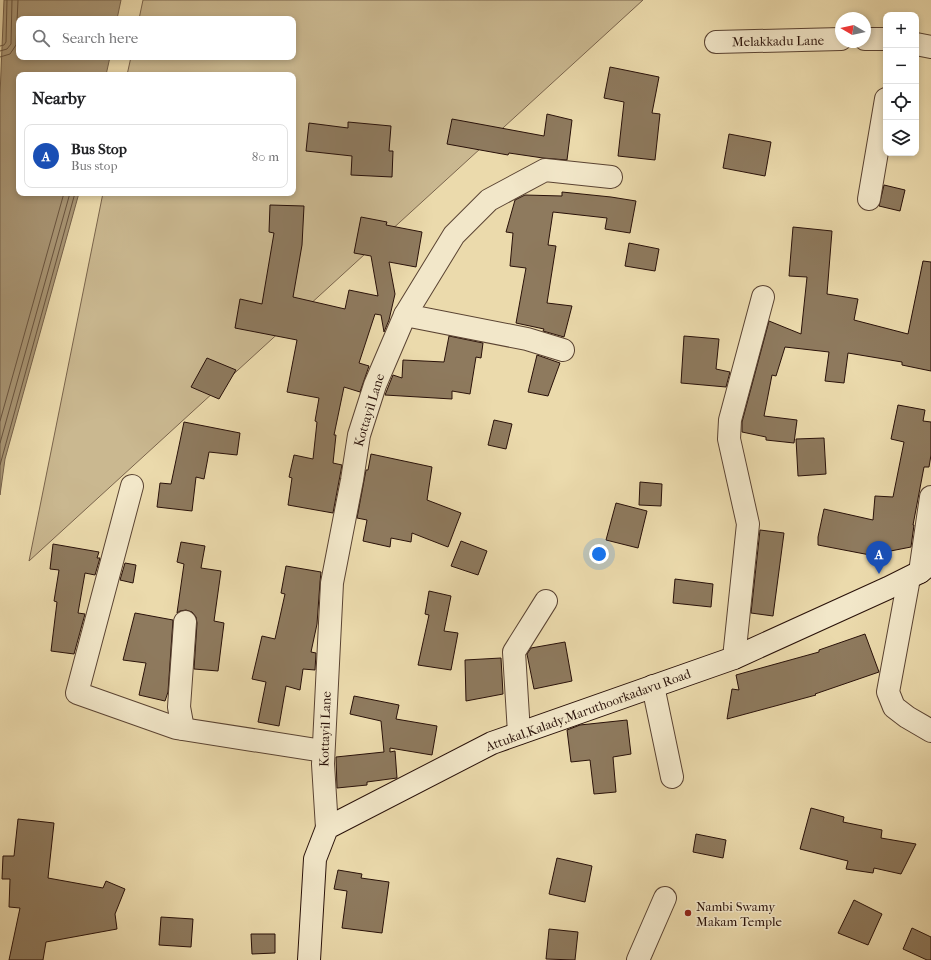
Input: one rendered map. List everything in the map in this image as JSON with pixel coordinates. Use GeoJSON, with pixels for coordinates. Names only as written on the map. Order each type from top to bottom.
{"type":"FeatureCollection","features":[{"type":"Feature","properties":{"kind":"street"},"geometry":{"type":"LineString","coordinates":[[871,39],[883,39]]}},
{"type":"Feature","properties":{"kind":"street","name":"Melakkadu Lane"},"geometry":{"type":"LineString","coordinates":[[716,42],[835,40]]}},
{"type":"Feature","properties":{"kind":"street"},"geometry":{"type":"LineString","coordinates":[[919,45],[931,47]]}},
{"type":"Feature","properties":{"kind":"street"},"geometry":{"type":"LineString","coordinates":[[869,199],[883,117]]}},
{"type":"Feature","properties":{"kind":"street","name":"Kottayil Lane"},"geometry":{"type":"LineString","coordinates":[[327,828],[323,751],[332,583],[359,435],[375,385],[405,315],[454,235],[489,200],[545,170],[611,177]]}},
{"type":"Feature","properties":{"kind":"street"},"geometry":{"type":"LineString","coordinates":[[734,658],[748,524],[729,439],[730,420],[763,297]]}},
{"type":"Feature","properties":{"kind":"street"},"geometry":{"type":"LineString","coordinates":[[405,315],[527,339],[563,350]]}},
{"type":"Feature","properties":{"kind":"street"},"geometry":{"type":"LineString","coordinates":[[132,486],[77,693],[176,728],[323,751]]}},
{"type":"Feature","properties":{"kind":"street"},"geometry":{"type":"LineString","coordinates":[[931,497],[920,571],[888,692],[894,707],[907,717],[931,731]]}},
{"type":"Feature","properties":{"kind":"street","name":"Attukal,Kalady,Maruthoorkadavu Road"},"geometry":{"type":"LineString","coordinates":[[327,828],[492,743],[734,658],[804,628],[920,571]]}},
{"type":"Feature","properties":{"kind":"street"},"geometry":{"type":"LineString","coordinates":[[519,733],[514,652],[546,601]]}},
{"type":"Feature","properties":{"kind":"street"},"geometry":{"type":"LineString","coordinates":[[183,729],[179,707],[185,622]]}},
{"type":"Feature","properties":{"kind":"street"},"geometry":{"type":"LineString","coordinates":[[653,686],[672,777]]}},
{"type":"Feature","properties":{"kind":"street"},"geometry":{"type":"LineString","coordinates":[[309,960],[315,859],[327,828]]}},
{"type":"Feature","properties":{"kind":"street"},"geometry":{"type":"LineString","coordinates":[[638,960],[665,898]]}},
{"type":"Feature","properties":{"kind":"shaded area"},"geometry":{"type":"Polygon","coordinates":[[[143,0],[643,0],[29,561],[102,196],[296,196],[296,72],[128,72],[130,60],[296,60],[296,16],[140,16],[143,0]]]}},
{"type":"Feature","properties":{"kind":"water"},"geometry":{"type":"Polygon","coordinates":[[[4,0],[121,0],[118,16],[16,16],[16,60],[109,60],[107,72],[16,72],[16,196],[78,196],[5,459],[0,495],[0,95],[4,0]]]}},
{"type":"Feature","properties":{"kind":"building"},"geometry":{"type":"Polygon","coordinates":[[[610,67],[659,77],[652,113],[660,114],[655,160],[618,156],[624,102],[604,98],[610,67]]]}},
{"type":"Feature","properties":{"kind":"building"},"geometry":{"type":"Polygon","coordinates":[[[547,114],[572,120],[567,160],[509,153],[508,155],[447,144],[452,119],[544,136],[547,114]]]}},
{"type":"Feature","properties":{"kind":"building"},"geometry":{"type":"Polygon","coordinates":[[[348,122],[391,126],[389,151],[393,151],[392,177],[351,175],[352,156],[306,151],[309,123],[348,128],[348,122]]]}},
{"type":"Feature","properties":{"kind":"building"},"geometry":{"type":"Polygon","coordinates":[[[729,134],[771,142],[765,176],[723,168],[729,134]]]}},
{"type":"Feature","properties":{"kind":"building"},"geometry":{"type":"Polygon","coordinates":[[[884,185],[905,190],[900,211],[879,206],[884,185]]]}},
{"type":"Feature","properties":{"kind":"building"},"geometry":{"type":"Polygon","coordinates":[[[562,192],[636,201],[630,233],[605,229],[607,218],[553,212],[548,245],[556,246],[547,303],[572,306],[564,337],[543,331],[544,329],[516,323],[526,268],[510,266],[513,233],[506,232],[515,200],[525,195],[562,196],[562,192]]]}},
{"type":"Feature","properties":{"kind":"building"},"geometry":{"type":"Polygon","coordinates":[[[270,205],[304,206],[302,245],[293,297],[345,309],[349,290],[378,296],[371,256],[354,253],[361,217],[387,222],[386,225],[422,232],[416,267],[389,262],[395,294],[389,320],[384,332],[381,315],[375,314],[359,363],[369,366],[360,392],[344,387],[334,435],[336,435],[333,463],[342,465],[333,513],[288,505],[292,478],[289,477],[294,455],[313,459],[317,422],[315,421],[319,398],[287,392],[297,340],[235,328],[240,299],[262,304],[274,233],[269,232],[270,205]]]}},
{"type":"Feature","properties":{"kind":"building"},"geometry":{"type":"Polygon","coordinates":[[[793,227],[832,231],[827,294],[858,299],[854,320],[908,334],[923,261],[931,262],[931,371],[902,365],[902,362],[848,353],[844,383],[825,381],[829,352],[785,347],[776,376],[772,375],[764,416],[797,420],[794,443],[766,440],[766,437],[742,432],[742,422],[769,321],[801,334],[807,277],[789,276],[793,227]]]}},
{"type":"Feature","properties":{"kind":"building"},"geometry":{"type":"Polygon","coordinates":[[[629,243],[659,249],[655,271],[625,266],[629,243]]]}},
{"type":"Feature","properties":{"kind":"building"},"geometry":{"type":"Polygon","coordinates":[[[449,336],[483,343],[481,358],[476,357],[470,394],[452,391],[452,399],[385,395],[393,375],[402,378],[403,360],[444,362],[449,336]]]}},
{"type":"Feature","properties":{"kind":"building"},"geometry":{"type":"Polygon","coordinates":[[[684,336],[719,339],[716,369],[730,372],[726,387],[681,383],[684,336]]]}},
{"type":"Feature","properties":{"kind":"building"},"geometry":{"type":"Polygon","coordinates":[[[537,355],[560,363],[548,396],[528,392],[537,355]]]}},
{"type":"Feature","properties":{"kind":"building"},"geometry":{"type":"Polygon","coordinates":[[[207,358],[236,370],[219,399],[191,387],[207,358]]]}},
{"type":"Feature","properties":{"kind":"building"},"geometry":{"type":"Polygon","coordinates":[[[898,405],[925,410],[923,421],[931,422],[931,455],[929,467],[924,467],[913,525],[911,547],[870,555],[818,545],[818,537],[824,509],[873,520],[875,496],[893,497],[904,442],[891,439],[898,405]]]}},
{"type":"Feature","properties":{"kind":"building"},"geometry":{"type":"Polygon","coordinates":[[[494,420],[512,424],[506,449],[488,445],[494,420]]]}},
{"type":"Feature","properties":{"kind":"building"},"geometry":{"type":"Polygon","coordinates":[[[184,422],[240,433],[237,455],[209,452],[204,479],[196,477],[192,511],[157,507],[160,483],[171,484],[184,422]]]}},
{"type":"Feature","properties":{"kind":"building"},"geometry":{"type":"Polygon","coordinates":[[[824,438],[826,474],[798,476],[796,439],[824,438]]]}},
{"type":"Feature","properties":{"kind":"building"},"geometry":{"type":"Polygon","coordinates":[[[371,454],[432,467],[427,500],[461,513],[448,547],[412,533],[411,542],[391,538],[390,547],[363,541],[367,520],[357,518],[366,470],[368,470],[371,454]]]}},
{"type":"Feature","properties":{"kind":"building"},"geometry":{"type":"Polygon","coordinates":[[[640,482],[662,484],[661,506],[639,505],[640,482]]]}},
{"type":"Feature","properties":{"kind":"building"},"geometry":{"type":"Polygon","coordinates":[[[616,503],[647,511],[638,548],[606,540],[616,503]]]}},
{"type":"Feature","properties":{"kind":"building"},"geometry":{"type":"Polygon","coordinates":[[[760,530],[784,533],[773,616],[751,613],[760,530]]]}},
{"type":"Feature","properties":{"kind":"building"},"geometry":{"type":"Polygon","coordinates":[[[461,541],[487,551],[478,575],[451,566],[461,541]]]}},
{"type":"Feature","properties":{"kind":"building"},"geometry":{"type":"Polygon","coordinates":[[[181,542],[205,546],[201,568],[221,571],[214,621],[224,623],[218,671],[194,669],[197,623],[196,617],[192,612],[186,610],[177,613],[184,564],[177,562],[181,542]]]}},
{"type":"Feature","properties":{"kind":"building"},"geometry":{"type":"Polygon","coordinates":[[[53,544],[99,552],[97,558],[100,558],[95,575],[85,573],[78,613],[85,614],[74,654],[51,651],[57,602],[54,601],[59,570],[50,569],[53,544]]]}},
{"type":"Feature","properties":{"kind":"building"},"geometry":{"type":"Polygon","coordinates":[[[125,563],[136,565],[133,583],[120,580],[125,563]]]}},
{"type":"Feature","properties":{"kind":"building"},"geometry":{"type":"Polygon","coordinates":[[[286,566],[321,572],[317,624],[311,652],[316,653],[315,670],[303,669],[300,690],[286,686],[279,726],[258,722],[266,682],[252,679],[262,636],[275,639],[285,594],[281,593],[286,566]]]}},
{"type":"Feature","properties":{"kind":"building"},"geometry":{"type":"Polygon","coordinates":[[[675,579],[713,584],[711,607],[673,603],[675,579]]]}},
{"type":"Feature","properties":{"kind":"building"},"geometry":{"type":"Polygon","coordinates":[[[429,591],[451,596],[444,631],[458,633],[451,670],[418,665],[429,615],[425,614],[429,591]]]}},
{"type":"Feature","properties":{"kind":"building"},"geometry":{"type":"Polygon","coordinates":[[[135,613],[173,620],[168,692],[165,701],[139,695],[146,663],[123,660],[135,613]]]}},
{"type":"Feature","properties":{"kind":"building"},"geometry":{"type":"Polygon","coordinates":[[[865,634],[879,672],[815,694],[816,695],[727,719],[732,689],[739,690],[736,675],[819,652],[819,650],[865,634]]]}},
{"type":"Feature","properties":{"kind":"building"},"geometry":{"type":"Polygon","coordinates":[[[565,642],[572,681],[534,689],[527,654],[531,648],[565,642]]]}},
{"type":"Feature","properties":{"kind":"building"},"geometry":{"type":"Polygon","coordinates":[[[501,658],[503,694],[466,701],[465,660],[501,658]]]}},
{"type":"Feature","properties":{"kind":"building"},"geometry":{"type":"Polygon","coordinates":[[[354,696],[399,705],[396,719],[437,726],[432,755],[390,748],[390,752],[395,751],[397,778],[367,782],[367,785],[337,788],[336,757],[384,752],[381,721],[350,714],[354,696]]]}},
{"type":"Feature","properties":{"kind":"building"},"geometry":{"type":"Polygon","coordinates":[[[627,720],[631,754],[613,757],[616,792],[594,794],[590,760],[571,762],[567,730],[580,725],[627,720]]]}},
{"type":"Feature","properties":{"kind":"building"},"geometry":{"type":"Polygon","coordinates":[[[811,808],[844,817],[843,822],[882,830],[881,838],[916,844],[901,874],[874,868],[873,873],[846,869],[848,861],[800,849],[811,808]]]}},
{"type":"Feature","properties":{"kind":"building"},"geometry":{"type":"Polygon","coordinates":[[[18,819],[54,823],[48,878],[103,888],[106,881],[125,889],[115,914],[117,929],[46,942],[43,960],[9,960],[20,908],[9,907],[10,879],[2,879],[3,856],[14,856],[18,819]]]}},
{"type":"Feature","properties":{"kind":"building"},"geometry":{"type":"Polygon","coordinates":[[[696,834],[726,840],[723,858],[693,852],[696,834]]]}},
{"type":"Feature","properties":{"kind":"building"},"geometry":{"type":"Polygon","coordinates":[[[557,858],[592,866],[585,902],[549,894],[557,858]]]}},
{"type":"Feature","properties":{"kind":"building"},"geometry":{"type":"Polygon","coordinates":[[[338,870],[362,874],[361,878],[389,882],[382,933],[342,928],[347,891],[334,889],[338,870]]]}},
{"type":"Feature","properties":{"kind":"building"},"geometry":{"type":"Polygon","coordinates":[[[854,900],[882,914],[868,945],[838,933],[854,900]]]}},
{"type":"Feature","properties":{"kind":"building"},"geometry":{"type":"Polygon","coordinates":[[[161,917],[193,919],[191,947],[159,945],[161,917]]]}},
{"type":"Feature","properties":{"kind":"building"},"geometry":{"type":"Polygon","coordinates":[[[912,928],[931,937],[931,960],[927,960],[903,949],[912,928]]]}},
{"type":"Feature","properties":{"kind":"building"},"geometry":{"type":"Polygon","coordinates":[[[549,929],[578,932],[575,960],[546,959],[549,929]]]}},
{"type":"Feature","properties":{"kind":"building"},"geometry":{"type":"Polygon","coordinates":[[[251,934],[275,934],[275,953],[252,954],[251,934]]]}},
{"type":"Feature","properties":{"kind":"place","name":"Bus Stop"},"geometry":{"type":"Point","coordinates":[879,574]}},
{"type":"Feature","properties":{"kind":"place","name":"Nambi Swamy Makam Temple"},"geometry":{"type":"Point","coordinates":[688,913]}}]}
